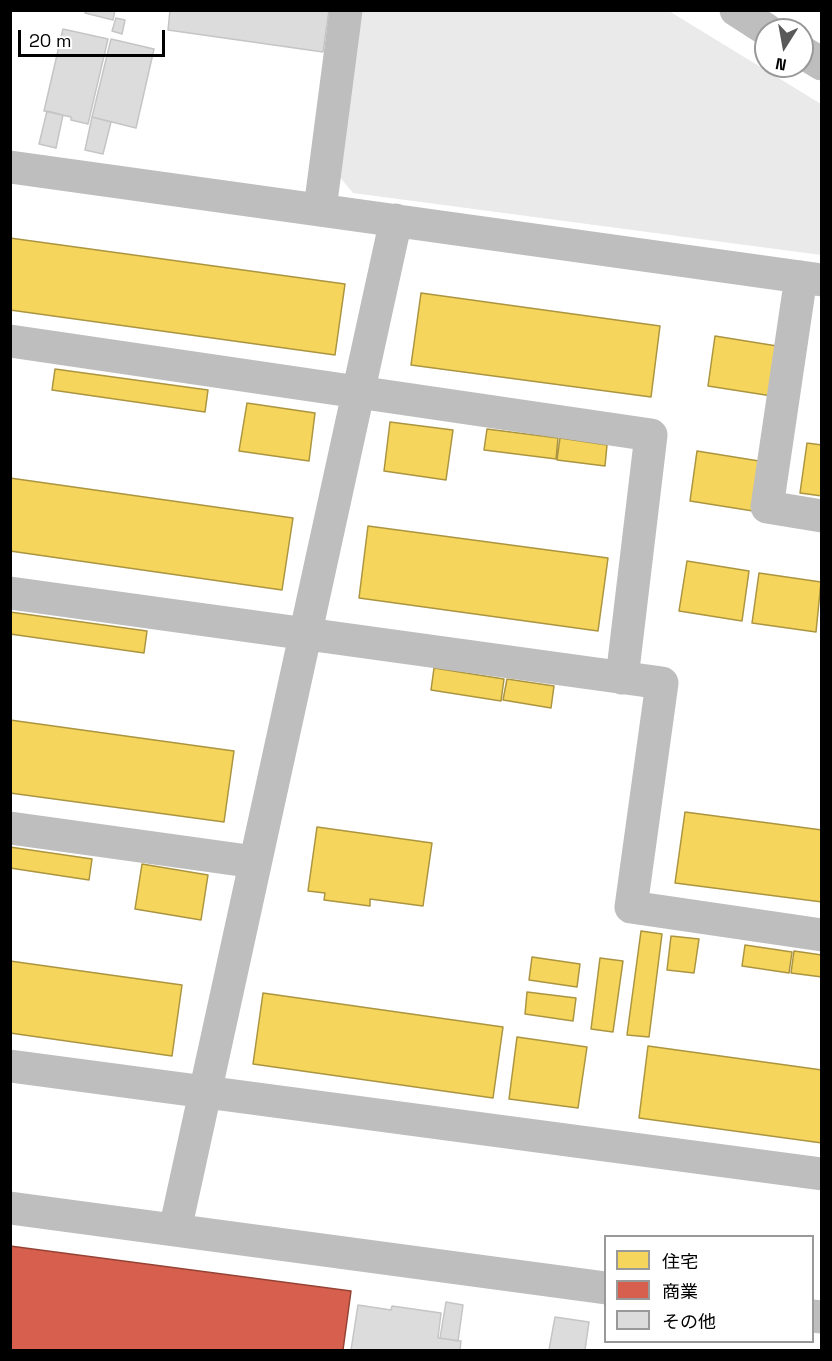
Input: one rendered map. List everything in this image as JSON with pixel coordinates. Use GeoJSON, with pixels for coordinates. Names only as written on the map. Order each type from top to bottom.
{"type":"FeatureCollection","features":[{"type":"Feature","properties":{"kind":"street"},"geometry":{"type":"LineString","coordinates":[[320,209],[346,10]]}},
{"type":"Feature","properties":{"kind":"street"},"geometry":{"type":"LineString","coordinates":[[736,10],[754,22]]}},
{"type":"Feature","properties":{"kind":"street"},"geometry":{"type":"LineString","coordinates":[[10,167],[811,278],[767,507],[822,516]]}},
{"type":"Feature","properties":{"kind":"street"},"geometry":{"type":"LineString","coordinates":[[175,1230],[396,220]]}},
{"type":"Feature","properties":{"kind":"street"},"geometry":{"type":"LineString","coordinates":[[10,341],[651,435],[622,678]]}},
{"type":"Feature","properties":{"kind":"street"},"geometry":{"type":"LineString","coordinates":[[10,593],[662,683],[631,907],[822,935]]}},
{"type":"Feature","properties":{"kind":"street"},"geometry":{"type":"LineString","coordinates":[[10,828],[255,862]]}},
{"type":"Feature","properties":{"kind":"street"},"geometry":{"type":"LineString","coordinates":[[10,1066],[822,1174]]}},
{"type":"Feature","properties":{"kind":"street"},"geometry":{"type":"LineString","coordinates":[[10,1208],[604,1288]]}},
{"type":"Feature","properties":{"kind":"shaded area"},"geometry":{"type":"Polygon","coordinates":[[[361,11],[669,11],[754,63],[754,78],[779,78],[821,104],[821,255],[353,193],[338,175],[361,11]]]}},
{"type":"Feature","properties":{"kind":"building: 住宅"},"geometry":{"type":"Polygon","coordinates":[[[10,238],[345,284],[335,355],[10,310],[10,238]]]}},
{"type":"Feature","properties":{"kind":"building: 住宅"},"geometry":{"type":"Polygon","coordinates":[[[421,293],[660,326],[651,397],[411,365],[421,293]]]}},
{"type":"Feature","properties":{"kind":"building: 住宅"},"geometry":{"type":"Polygon","coordinates":[[[715,336],[777,346],[772,396],[708,386],[715,336]]]}},
{"type":"Feature","properties":{"kind":"building: 住宅"},"geometry":{"type":"Polygon","coordinates":[[[55,369],[208,390],[205,412],[52,390],[55,369]]]}},
{"type":"Feature","properties":{"kind":"building: 住宅"},"geometry":{"type":"Polygon","coordinates":[[[247,403],[315,413],[309,461],[239,451],[247,403]]]}},
{"type":"Feature","properties":{"kind":"building: 住宅"},"geometry":{"type":"Polygon","coordinates":[[[390,422],[453,430],[446,480],[384,471],[390,422]]]}},
{"type":"Feature","properties":{"kind":"building: 住宅"},"geometry":{"type":"Polygon","coordinates":[[[487,429],[558,438],[556,459],[484,450],[487,429]]]}},
{"type":"Feature","properties":{"kind":"building: 住宅"},"geometry":{"type":"Polygon","coordinates":[[[560,438],[607,445],[605,466],[557,460],[560,438]]]}},
{"type":"Feature","properties":{"kind":"building: 住宅"},"geometry":{"type":"Polygon","coordinates":[[[807,443],[822,445],[822,496],[800,493],[807,443]]]}},
{"type":"Feature","properties":{"kind":"building: 住宅"},"geometry":{"type":"Polygon","coordinates":[[[697,451],[759,461],[753,511],[690,501],[697,451]]]}},
{"type":"Feature","properties":{"kind":"building: 住宅"},"geometry":{"type":"Polygon","coordinates":[[[10,478],[293,518],[282,590],[10,551],[10,478]]]}},
{"type":"Feature","properties":{"kind":"building: 住宅"},"geometry":{"type":"Polygon","coordinates":[[[368,526],[608,558],[598,631],[359,598],[368,526]]]}},
{"type":"Feature","properties":{"kind":"building: 住宅"},"geometry":{"type":"Polygon","coordinates":[[[687,561],[749,571],[742,621],[679,611],[687,561]]]}},
{"type":"Feature","properties":{"kind":"building: 住宅"},"geometry":{"type":"Polygon","coordinates":[[[759,573],[821,582],[816,632],[752,623],[759,573]]]}},
{"type":"Feature","properties":{"kind":"building: 住宅"},"geometry":{"type":"Polygon","coordinates":[[[10,612],[147,631],[144,653],[10,634],[10,612]]]}},
{"type":"Feature","properties":{"kind":"building: 住宅"},"geometry":{"type":"Polygon","coordinates":[[[434,668],[504,679],[501,701],[431,690],[434,668]]]}},
{"type":"Feature","properties":{"kind":"building: 住宅"},"geometry":{"type":"Polygon","coordinates":[[[507,679],[554,686],[551,708],[503,700],[507,679]]]}},
{"type":"Feature","properties":{"kind":"building: 住宅"},"geometry":{"type":"Polygon","coordinates":[[[10,720],[234,751],[224,822],[10,793],[10,720]]]}},
{"type":"Feature","properties":{"kind":"building: 住宅"},"geometry":{"type":"Polygon","coordinates":[[[685,812],[822,830],[822,902],[675,883],[685,812]]]}},
{"type":"Feature","properties":{"kind":"building: 住宅"},"geometry":{"type":"Polygon","coordinates":[[[317,827],[432,843],[423,906],[370,899],[370,906],[324,900],[325,893],[308,891],[317,827]]]}},
{"type":"Feature","properties":{"kind":"building: 住宅"},"geometry":{"type":"Polygon","coordinates":[[[10,847],[92,859],[89,880],[10,868],[10,847]]]}},
{"type":"Feature","properties":{"kind":"building: 住宅"},"geometry":{"type":"Polygon","coordinates":[[[142,864],[208,875],[201,920],[135,909],[142,864]]]}},
{"type":"Feature","properties":{"kind":"building: 住宅"},"geometry":{"type":"Polygon","coordinates":[[[641,931],[662,934],[649,1037],[627,1035],[641,931]]]}},
{"type":"Feature","properties":{"kind":"building: 住宅"},"geometry":{"type":"Polygon","coordinates":[[[671,936],[699,939],[694,973],[667,970],[671,936]]]}},
{"type":"Feature","properties":{"kind":"building: 住宅"},"geometry":{"type":"Polygon","coordinates":[[[745,945],[792,952],[789,973],[742,966],[745,945]]]}},
{"type":"Feature","properties":{"kind":"building: 住宅"},"geometry":{"type":"Polygon","coordinates":[[[794,951],[822,955],[822,977],[791,973],[794,951]]]}},
{"type":"Feature","properties":{"kind":"building: 住宅"},"geometry":{"type":"Polygon","coordinates":[[[532,957],[580,964],[577,987],[529,980],[532,957]]]}},
{"type":"Feature","properties":{"kind":"building: 住宅"},"geometry":{"type":"Polygon","coordinates":[[[600,958],[623,961],[613,1032],[591,1029],[600,958]]]}},
{"type":"Feature","properties":{"kind":"building: 住宅"},"geometry":{"type":"Polygon","coordinates":[[[10,961],[182,985],[172,1056],[10,1033],[10,961]]]}},
{"type":"Feature","properties":{"kind":"building: 住宅"},"geometry":{"type":"Polygon","coordinates":[[[527,992],[576,998],[573,1021],[525,1014],[527,992]]]}},
{"type":"Feature","properties":{"kind":"building: 住宅"},"geometry":{"type":"Polygon","coordinates":[[[263,993],[503,1027],[493,1098],[253,1064],[263,993]]]}},
{"type":"Feature","properties":{"kind":"building: 住宅"},"geometry":{"type":"Polygon","coordinates":[[[517,1037],[587,1047],[578,1108],[509,1099],[517,1037]]]}},
{"type":"Feature","properties":{"kind":"building: 住宅"},"geometry":{"type":"Polygon","coordinates":[[[648,1046],[822,1070],[822,1143],[639,1118],[648,1046]]]}},
{"type":"Feature","properties":{"kind":"building: 商業"},"geometry":{"type":"Polygon","coordinates":[[[10,1246],[351,1291],[343,1350],[10,1350],[10,1246]]]}},
{"type":"Feature","properties":{"kind":"building: その他"},"geometry":{"type":"Polygon","coordinates":[[[86,10],[115,10],[113,20],[85,13],[86,10]]]}},
{"type":"Feature","properties":{"kind":"building: その他"},"geometry":{"type":"Polygon","coordinates":[[[170,10],[329,10],[323,52],[168,30],[170,10]]]}},
{"type":"Feature","properties":{"kind":"building: その他"},"geometry":{"type":"Polygon","coordinates":[[[116,18],[125,20],[122,34],[112,31],[116,18]]]}},
{"type":"Feature","properties":{"kind":"building: その他"},"geometry":{"type":"Polygon","coordinates":[[[63,29],[108,39],[88,124],[71,120],[71,117],[44,111],[63,29]]]}},
{"type":"Feature","properties":{"kind":"building: その他"},"geometry":{"type":"Polygon","coordinates":[[[111,39],[154,49],[136,128],[92,117],[111,39]]]}},
{"type":"Feature","properties":{"kind":"building: その他"},"geometry":{"type":"Polygon","coordinates":[[[47,111],[63,115],[56,148],[39,144],[47,111]]]}},
{"type":"Feature","properties":{"kind":"building: その他"},"geometry":{"type":"Polygon","coordinates":[[[92,117],[111,122],[103,154],[85,150],[92,117]]]}},
{"type":"Feature","properties":{"kind":"building: その他"},"geometry":{"type":"Polygon","coordinates":[[[446,1302],[463,1305],[458,1341],[440,1338],[446,1302]]]}},
{"type":"Feature","properties":{"kind":"building: その他"},"geometry":{"type":"Polygon","coordinates":[[[358,1305],[391,1310],[392,1306],[441,1313],[438,1338],[461,1341],[460,1350],[351,1350],[358,1305]]]}},
{"type":"Feature","properties":{"kind":"building: その他"},"geometry":{"type":"Polygon","coordinates":[[[555,1317],[589,1322],[585,1350],[549,1350],[555,1317]]]}}]}
